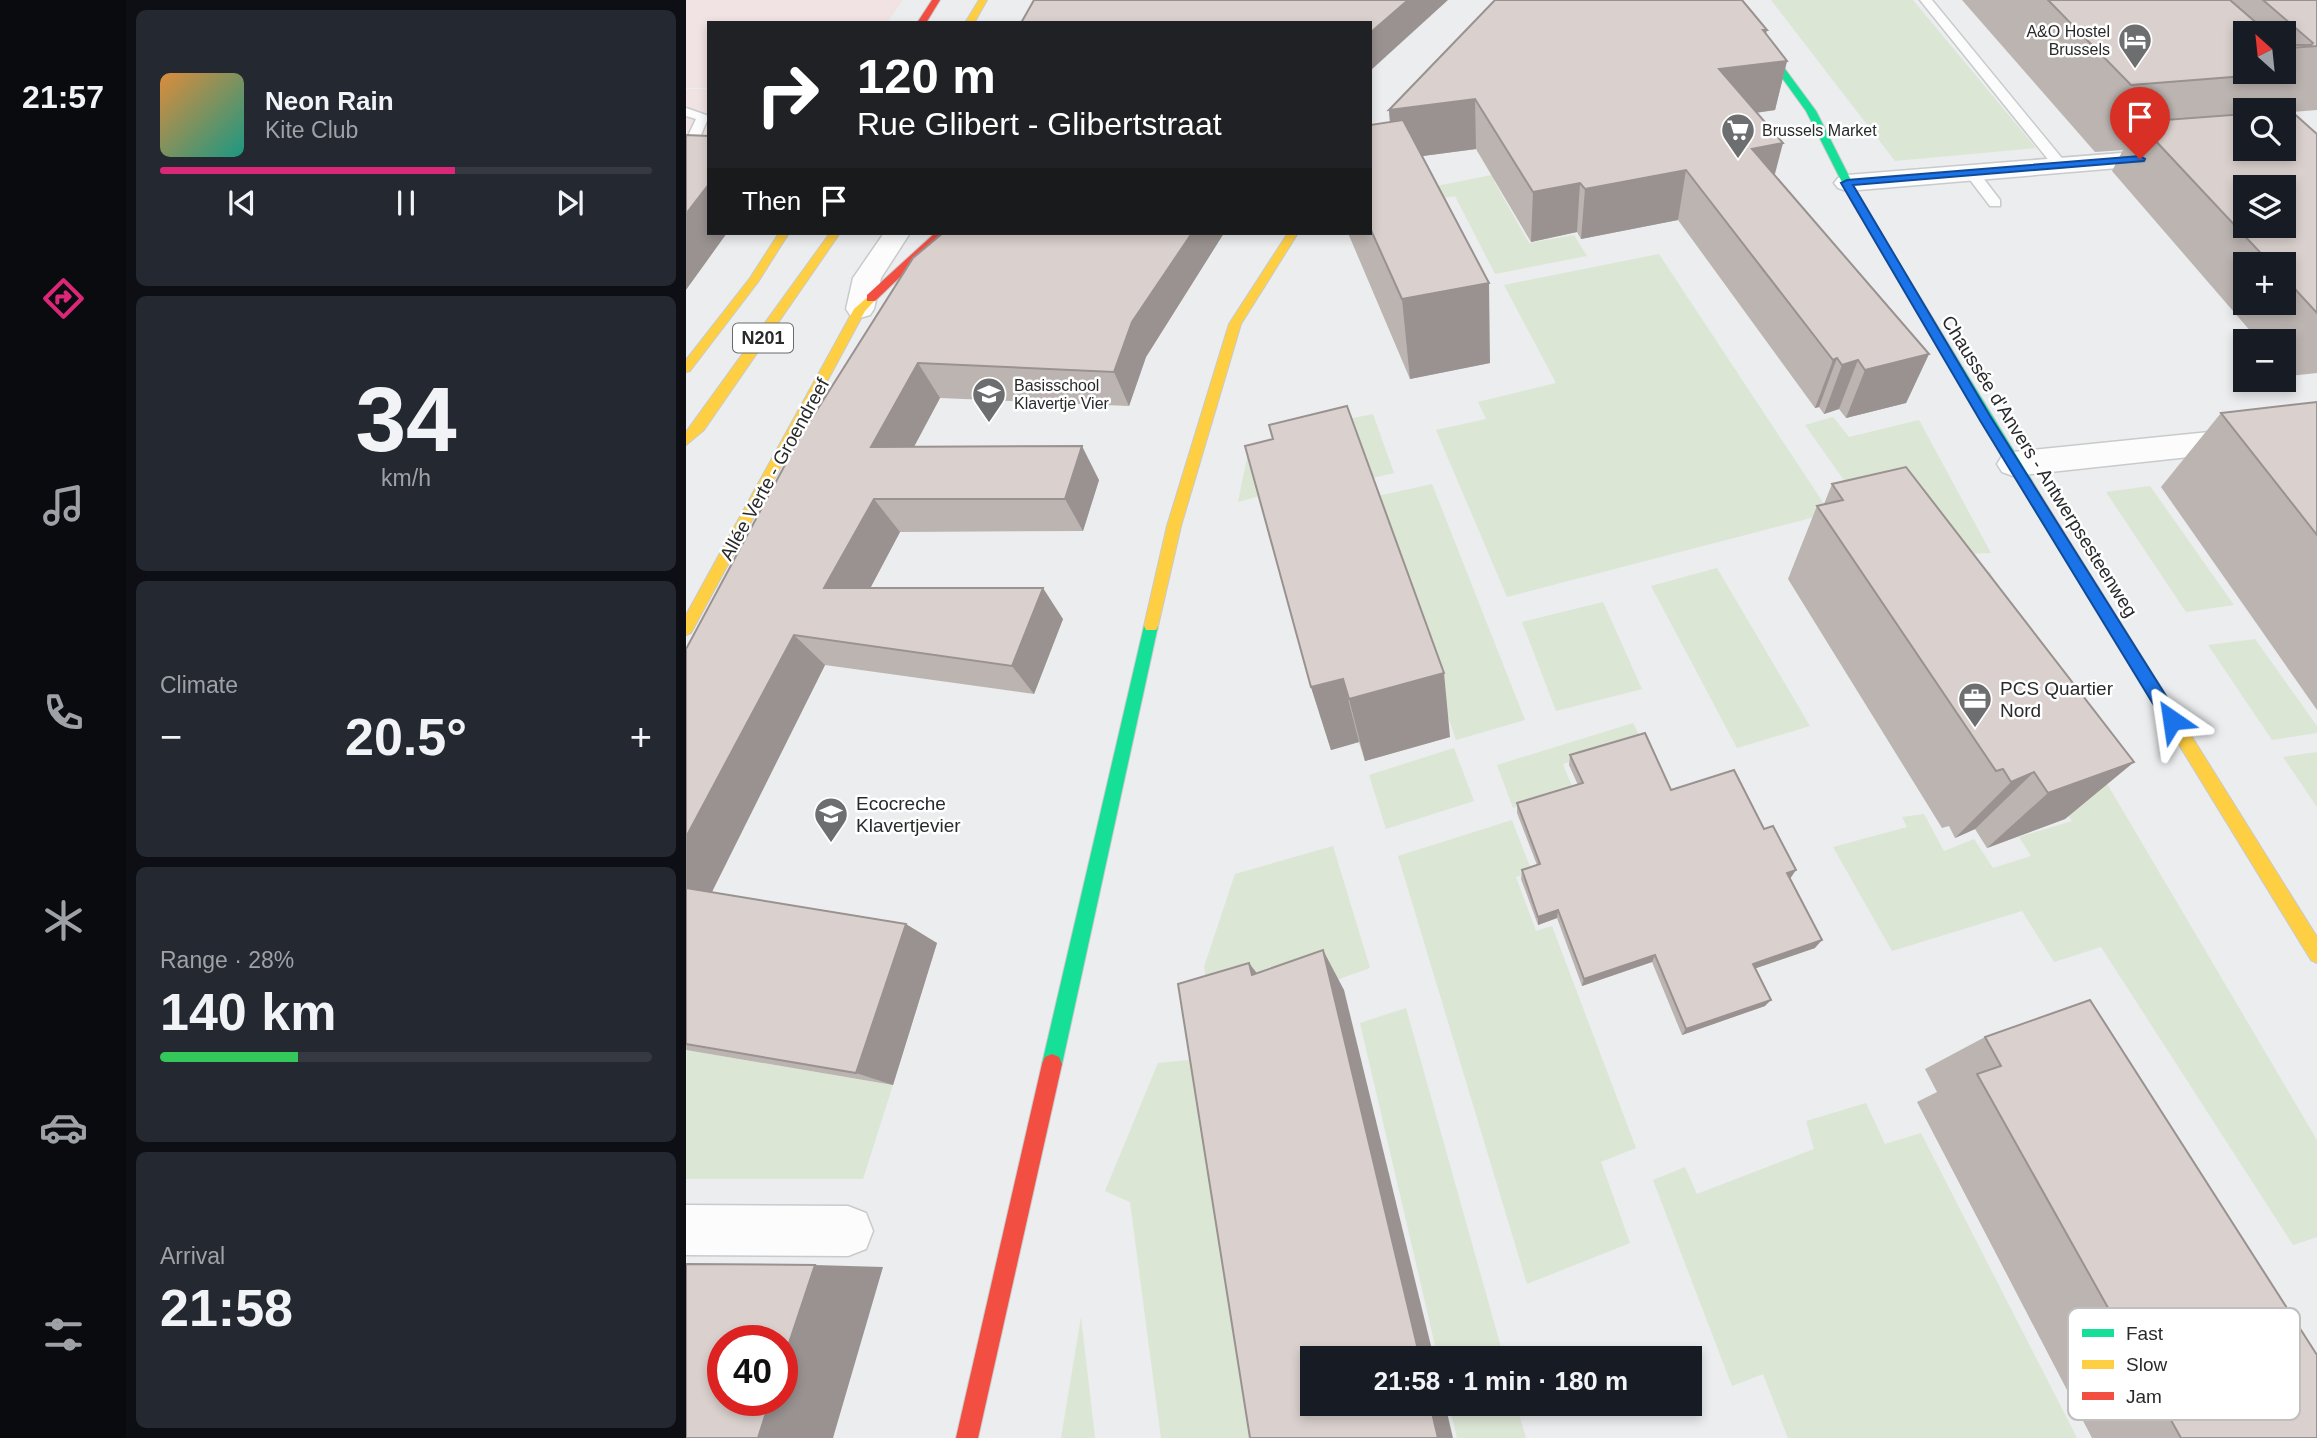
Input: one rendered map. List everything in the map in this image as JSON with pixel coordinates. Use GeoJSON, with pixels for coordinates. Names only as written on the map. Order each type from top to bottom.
{"type":"FeatureCollection","features":[{"type":"Feature","properties":{"kind":"street"},"geometry":{"type":"LineString","coordinates":[[922,21],[936,0]]}},
{"type":"Feature","properties":{"kind":"street"},"geometry":{"type":"LineString","coordinates":[[970,21],[984,0]]}},
{"type":"Feature","properties":{"kind":"street","name":"Chaussée d'Anvers - Antwerpsesteenweg"},"geometry":{"type":"LineString","coordinates":[[1730,0],[1811,111],[1847,183],[2013,464],[2317,954]]}},
{"type":"Feature","properties":{"kind":"street"},"geometry":{"type":"LineString","coordinates":[[1847,183],[2233,151]]}},
{"type":"Feature","properties":{"kind":"street","name":"N201"},"geometry":{"type":"LineString","coordinates":[[686,368],[754,280],[784,235]]}},
{"type":"Feature","properties":{"kind":"street","name":"N201"},"geometry":{"type":"LineString","coordinates":[[686,440],[699,427],[834,235]]}},
{"type":"Feature","properties":{"kind":"street","name":"Allée Verte - Groendreef"},"geometry":{"type":"LineString","coordinates":[[860,309],[860,292],[871,270],[896,235]]}},
{"type":"Feature","properties":{"kind":"street","name":"Allée Verte - Groendreef"},"geometry":{"type":"LineString","coordinates":[[686,629],[860,309],[939,235]]}},
{"type":"Feature","properties":{"kind":"street"},"geometry":{"type":"LineString","coordinates":[[967,1438],[1174,526],[1235,324],[1292,235]]}},
{"type":"Feature","properties":{"kind":"street"},"geometry":{"type":"LineString","coordinates":[[2013,464],[2317,432]]}},
{"type":"Feature","properties":{"kind":"street"},"geometry":{"type":"LineString","coordinates":[[686,1230],[848,1231]]}},
{"type":"Feature","properties":{"kind":"lane"},"geometry":{"type":"LineString","coordinates":[[1926,0],[2060,165]]}},
{"type":"Feature","properties":{"kind":"lane"},"geometry":{"type":"LineString","coordinates":[[686,112],[703,117],[686,154]]}},
{"type":"Feature","properties":{"kind":"lane"},"geometry":{"type":"LineString","coordinates":[[1972,173],[1995,203]]}},
{"type":"Feature","properties":{"kind":"shaded area"},"geometry":{"type":"Polygon","coordinates":[[[686,0],[903,0],[888,21],[707,21],[707,88],[686,88],[686,0]]]}},
{"type":"Feature","properties":{"kind":"shaded area"},"geometry":{"type":"Polygon","coordinates":[[[686,89],[707,89],[708,235],[686,275],[686,89]]]}},
{"type":"Feature","properties":{"kind":"green space"},"geometry":{"type":"Polygon","coordinates":[[[1771,0],[1913,0],[2036,148],[1895,161],[1771,0]]]}},
{"type":"Feature","properties":{"kind":"green space"},"geometry":{"type":"Polygon","coordinates":[[[1531,167],[1534,173],[1494,181],[1529,243],[1574,235],[1587,256],[1495,274],[1455,196],[1379,210],[1372,195],[1372,191],[1402,193],[1531,167]]]}},
{"type":"Feature","properties":{"kind":"green space"},"geometry":{"type":"Polygon","coordinates":[[[1659,254],[1830,513],[1507,597],[1436,430],[1486,419],[1478,402],[1556,383],[1504,285],[1659,254]]]}},
{"type":"Feature","properties":{"kind":"green space"},"geometry":{"type":"Polygon","coordinates":[[[1373,414],[1394,473],[1321,490],[1317,480],[1238,502],[1249,448],[1290,439],[1287,431],[1373,414]]]}},
{"type":"Feature","properties":{"kind":"green space"},"geometry":{"type":"Polygon","coordinates":[[[1833,417],[1849,437],[1919,420],[1991,553],[1923,556],[1860,503],[1805,425],[1833,417]]]}},
{"type":"Feature","properties":{"kind":"green space"},"geometry":{"type":"Polygon","coordinates":[[[1432,484],[1525,720],[1456,740],[1373,497],[1432,484]]]}},
{"type":"Feature","properties":{"kind":"green space"},"geometry":{"type":"Polygon","coordinates":[[[2150,486],[2234,605],[2186,612],[2106,492],[2150,486]]]}},
{"type":"Feature","properties":{"kind":"green space"},"geometry":{"type":"Polygon","coordinates":[[[1717,568],[1810,726],[1737,748],[1651,586],[1717,568]]]}},
{"type":"Feature","properties":{"kind":"green space"},"geometry":{"type":"Polygon","coordinates":[[[1990,572],[2040,670],[2317,1140],[2317,1237],[2293,1245],[2101,947],[2054,962],[2022,911],[1892,951],[1833,847],[1907,827],[1902,817],[1924,814],[1944,851],[1974,839],[1993,868],[2031,856],[2019,837],[2072,821],[1912,587],[1990,572]]]}},
{"type":"Feature","properties":{"kind":"green space"},"geometry":{"type":"Polygon","coordinates":[[[1603,602],[1642,689],[1556,711],[1522,622],[1603,602]]]}},
{"type":"Feature","properties":{"kind":"green space"},"geometry":{"type":"Polygon","coordinates":[[[2255,639],[2317,726],[2317,733],[2272,740],[2208,645],[2255,639]]]}},
{"type":"Feature","properties":{"kind":"green space"},"geometry":{"type":"Polygon","coordinates":[[[1633,723],[1641,739],[1563,764],[1573,789],[1513,808],[1497,765],[1633,723]]]}},
{"type":"Feature","properties":{"kind":"green space"},"geometry":{"type":"Polygon","coordinates":[[[1454,748],[1474,801],[1386,829],[1369,775],[1454,748]]]}},
{"type":"Feature","properties":{"kind":"green space"},"geometry":{"type":"Polygon","coordinates":[[[2317,752],[2317,807],[2283,757],[2317,752]]]}},
{"type":"Feature","properties":{"kind":"green space"},"geometry":{"type":"Polygon","coordinates":[[[1512,820],[1532,872],[1516,877],[1536,931],[1552,926],[1636,1148],[1601,1162],[1630,1243],[1527,1284],[1398,856],[1512,820]]]}},
{"type":"Feature","properties":{"kind":"green space"},"geometry":{"type":"Polygon","coordinates":[[[1333,846],[1370,968],[1289,997],[1210,1004],[1204,967],[1235,874],[1333,846]]]}},
{"type":"Feature","properties":{"kind":"green space"},"geometry":{"type":"Polygon","coordinates":[[[1406,1008],[1501,1346],[1435,1346],[1360,1023],[1406,1008]]]}},
{"type":"Feature","properties":{"kind":"green space"},"geometry":{"type":"Polygon","coordinates":[[[686,1050],[893,1085],[863,1179],[686,1179],[686,1050]]]}},
{"type":"Feature","properties":{"kind":"green space"},"geometry":{"type":"Polygon","coordinates":[[[1197,1059],[1268,1438],[1161,1438],[1130,1202],[1105,1191],[1158,1063],[1197,1059]]]}},
{"type":"Feature","properties":{"kind":"green space"},"geometry":{"type":"Polygon","coordinates":[[[1866,1103],[1885,1144],[1921,1133],[2077,1438],[1788,1438],[1763,1374],[1732,1386],[1653,1180],[1685,1167],[1697,1194],[1814,1149],[1806,1121],[1866,1103]]]}},
{"type":"Feature","properties":{"kind":"green space"},"geometry":{"type":"Polygon","coordinates":[[[1081,1317],[1095,1438],[1061,1438],[1081,1317]]]}},
{"type":"Feature","properties":{"kind":"green space"},"geometry":{"type":"Polygon","coordinates":[[[1452,1416],[1520,1416],[1526,1438],[1457,1438],[1452,1416]]]}},
{"type":"Feature","properties":{"kind":"building"},"geometry":{"type":"Polygon","coordinates":[[[1034,0],[1408,0],[1372,31],[1372,21],[1022,21],[1034,0]]]}},
{"type":"Feature","properties":{"kind":"building"},"geometry":{"type":"Polygon","coordinates":[[[1495,0],[1742,0],[1767,30],[1763,30],[1787,61],[1719,69],[1783,143],[1752,149],[1929,354],[1865,370],[1858,360],[1842,365],[1837,358],[1833,360],[1686,170],[1585,189],[1580,183],[1533,192],[1475,99],[1389,110],[1495,0]]]}},
{"type":"Feature","properties":{"kind":"building"},"geometry":{"type":"Polygon","coordinates":[[[2048,0],[2230,0],[2254,21],[2233,21],[2233,77],[2131,85],[2048,0]]]}},
{"type":"Feature","properties":{"kind":"building"},"geometry":{"type":"Polygon","coordinates":[[[2263,0],[2317,0],[2317,46],[2296,48],[2296,45],[2313,43],[2296,28],[2296,21],[2287,21],[2263,0]]]}},
{"type":"Feature","properties":{"kind":"building"},"geometry":{"type":"Polygon","coordinates":[[[2233,115],[2233,161],[2296,161],[2296,115],[2317,134],[2317,313],[2296,290],[2296,252],[2260,252],[2247,238],[2296,238],[2296,175],[2233,175],[2233,223],[2138,122],[2233,115]]]}},
{"type":"Feature","properties":{"kind":"building"},"geometry":{"type":"Polygon","coordinates":[[[1403,120],[1489,283],[1402,299],[1372,232],[1372,125],[1403,120]]]}},
{"type":"Feature","properties":{"kind":"building"},"geometry":{"type":"Polygon","coordinates":[[[686,135],[707,136],[707,187],[686,214],[686,135]]]}},
{"type":"Feature","properties":{"kind":"building"},"geometry":{"type":"Polygon","coordinates":[[[941,235],[1191,235],[1132,322],[1114,372],[918,363],[871,447],[1082,446],[1065,499],[874,499],[824,588],[1043,588],[1012,666],[794,635],[686,837],[686,649],[800,437],[913,258],[941,235]]]}},
{"type":"Feature","properties":{"kind":"building"},"geometry":{"type":"Polygon","coordinates":[[[2317,402],[2317,535],[2221,413],[2317,402]]]}},
{"type":"Feature","properties":{"kind":"building"},"geometry":{"type":"Polygon","coordinates":[[[1347,406],[1444,673],[1349,699],[1343,679],[1311,687],[1245,446],[1273,439],[1269,425],[1347,406]]]}},
{"type":"Feature","properties":{"kind":"building"},"geometry":{"type":"Polygon","coordinates":[[[1906,467],[2134,762],[2048,793],[2034,772],[2011,782],[2003,769],[1996,771],[1817,506],[1843,500],[1832,484],[1906,467]]]}},
{"type":"Feature","properties":{"kind":"building"},"geometry":{"type":"Polygon","coordinates":[[[1645,733],[1671,790],[1734,770],[1764,829],[1773,826],[1796,870],[1787,873],[1822,940],[1753,964],[1771,1000],[1686,1029],[1655,955],[1584,979],[1558,910],[1538,917],[1522,870],[1540,864],[1517,803],[1583,783],[1570,755],[1645,733]]]}},
{"type":"Feature","properties":{"kind":"building"},"geometry":{"type":"Polygon","coordinates":[[[686,888],[906,924],[856,1073],[686,1044],[686,888]]]}},
{"type":"Feature","properties":{"kind":"building"},"geometry":{"type":"Polygon","coordinates":[[[1323,950],[1417,1346],[1300,1346],[1300,1416],[1433,1416],[1438,1438],[1250,1438],[1178,984],[1249,963],[1252,975],[1323,950]]]}},
{"type":"Feature","properties":{"kind":"building"},"geometry":{"type":"Polygon","coordinates":[[[2090,1000],[2287,1308],[2108,1308],[1977,1074],[2001,1066],[1985,1037],[2090,1000]]]}},
{"type":"Feature","properties":{"kind":"building"},"geometry":{"type":"Polygon","coordinates":[[[686,1264],[815,1265],[795,1325],[707,1325],[707,1416],[765,1416],[758,1438],[686,1438],[686,1264]]]}},
{"type":"Feature","properties":{"kind":"building"},"geometry":{"type":"Polygon","coordinates":[[[2300,1328],[2317,1355],[2317,1438],[2181,1438],[2171,1420],[2300,1420],[2300,1328]]]}},
{"type":"Feature","properties":{"kind":"traffic: fast"},"geometry":{"type":"LineString","coordinates":[[1730,0],[1811,111],[1858,204],[2037,501]]}},
{"type":"Feature","properties":{"kind":"traffic: fast"},"geometry":{"type":"LineString","coordinates":[[1052,1064],[1151,626]]}},
{"type":"Feature","properties":{"kind":"traffic: slow"},"geometry":{"type":"LineString","coordinates":[[970,21],[983,0]]}},
{"type":"Feature","properties":{"kind":"traffic: slow"},"geometry":{"type":"LineString","coordinates":[[686,368],[754,280],[783,235]]}},
{"type":"Feature","properties":{"kind":"traffic: slow"},"geometry":{"type":"LineString","coordinates":[[686,440],[699,427],[834,235]]}},
{"type":"Feature","properties":{"kind":"traffic: slow"},"geometry":{"type":"LineString","coordinates":[[1151,626],[1174,526],[1235,324],[1292,235]]}},
{"type":"Feature","properties":{"kind":"traffic: slow"},"geometry":{"type":"LineString","coordinates":[[686,629],[860,309],[871,298]]}},
{"type":"Feature","properties":{"kind":"traffic: slow"},"geometry":{"type":"LineString","coordinates":[[2037,501],[2317,954]]}},
{"type":"Feature","properties":{"kind":"traffic: jam"},"geometry":{"type":"LineString","coordinates":[[922,21],[936,0]]}},
{"type":"Feature","properties":{"kind":"traffic: jam"},"geometry":{"type":"LineString","coordinates":[[871,298],[939,235]]}},
{"type":"Feature","properties":{"kind":"traffic: jam"},"geometry":{"type":"LineString","coordinates":[[967,1438],[1052,1064]]}},
{"type":"Feature","properties":{"kind":"place","name":"A&O Hostel Brussels"},"geometry":{"type":"Point","coordinates":[2135,70]}},
{"type":"Feature","properties":{"kind":"place","name":"Brussels Market"},"geometry":{"type":"Point","coordinates":[1738,160]}},
{"type":"Feature","properties":{"kind":"place","name":"Basisschool Klavertje Vier"},"geometry":{"type":"Point","coordinates":[989,424]}},
{"type":"Feature","properties":{"kind":"place","name":"PCS Quartier Nord"},"geometry":{"type":"Point","coordinates":[1975,729]}},
{"type":"Feature","properties":{"kind":"place","name":"Ecocreche Klavertjevier"},"geometry":{"type":"Point","coordinates":[831,844]}},
{"type":"Feature","properties":{"kind":"route"},"geometry":{"type":"LineString","coordinates":[[2140,159],[1847,183],[1986,419],[2172,720]]}}]}
